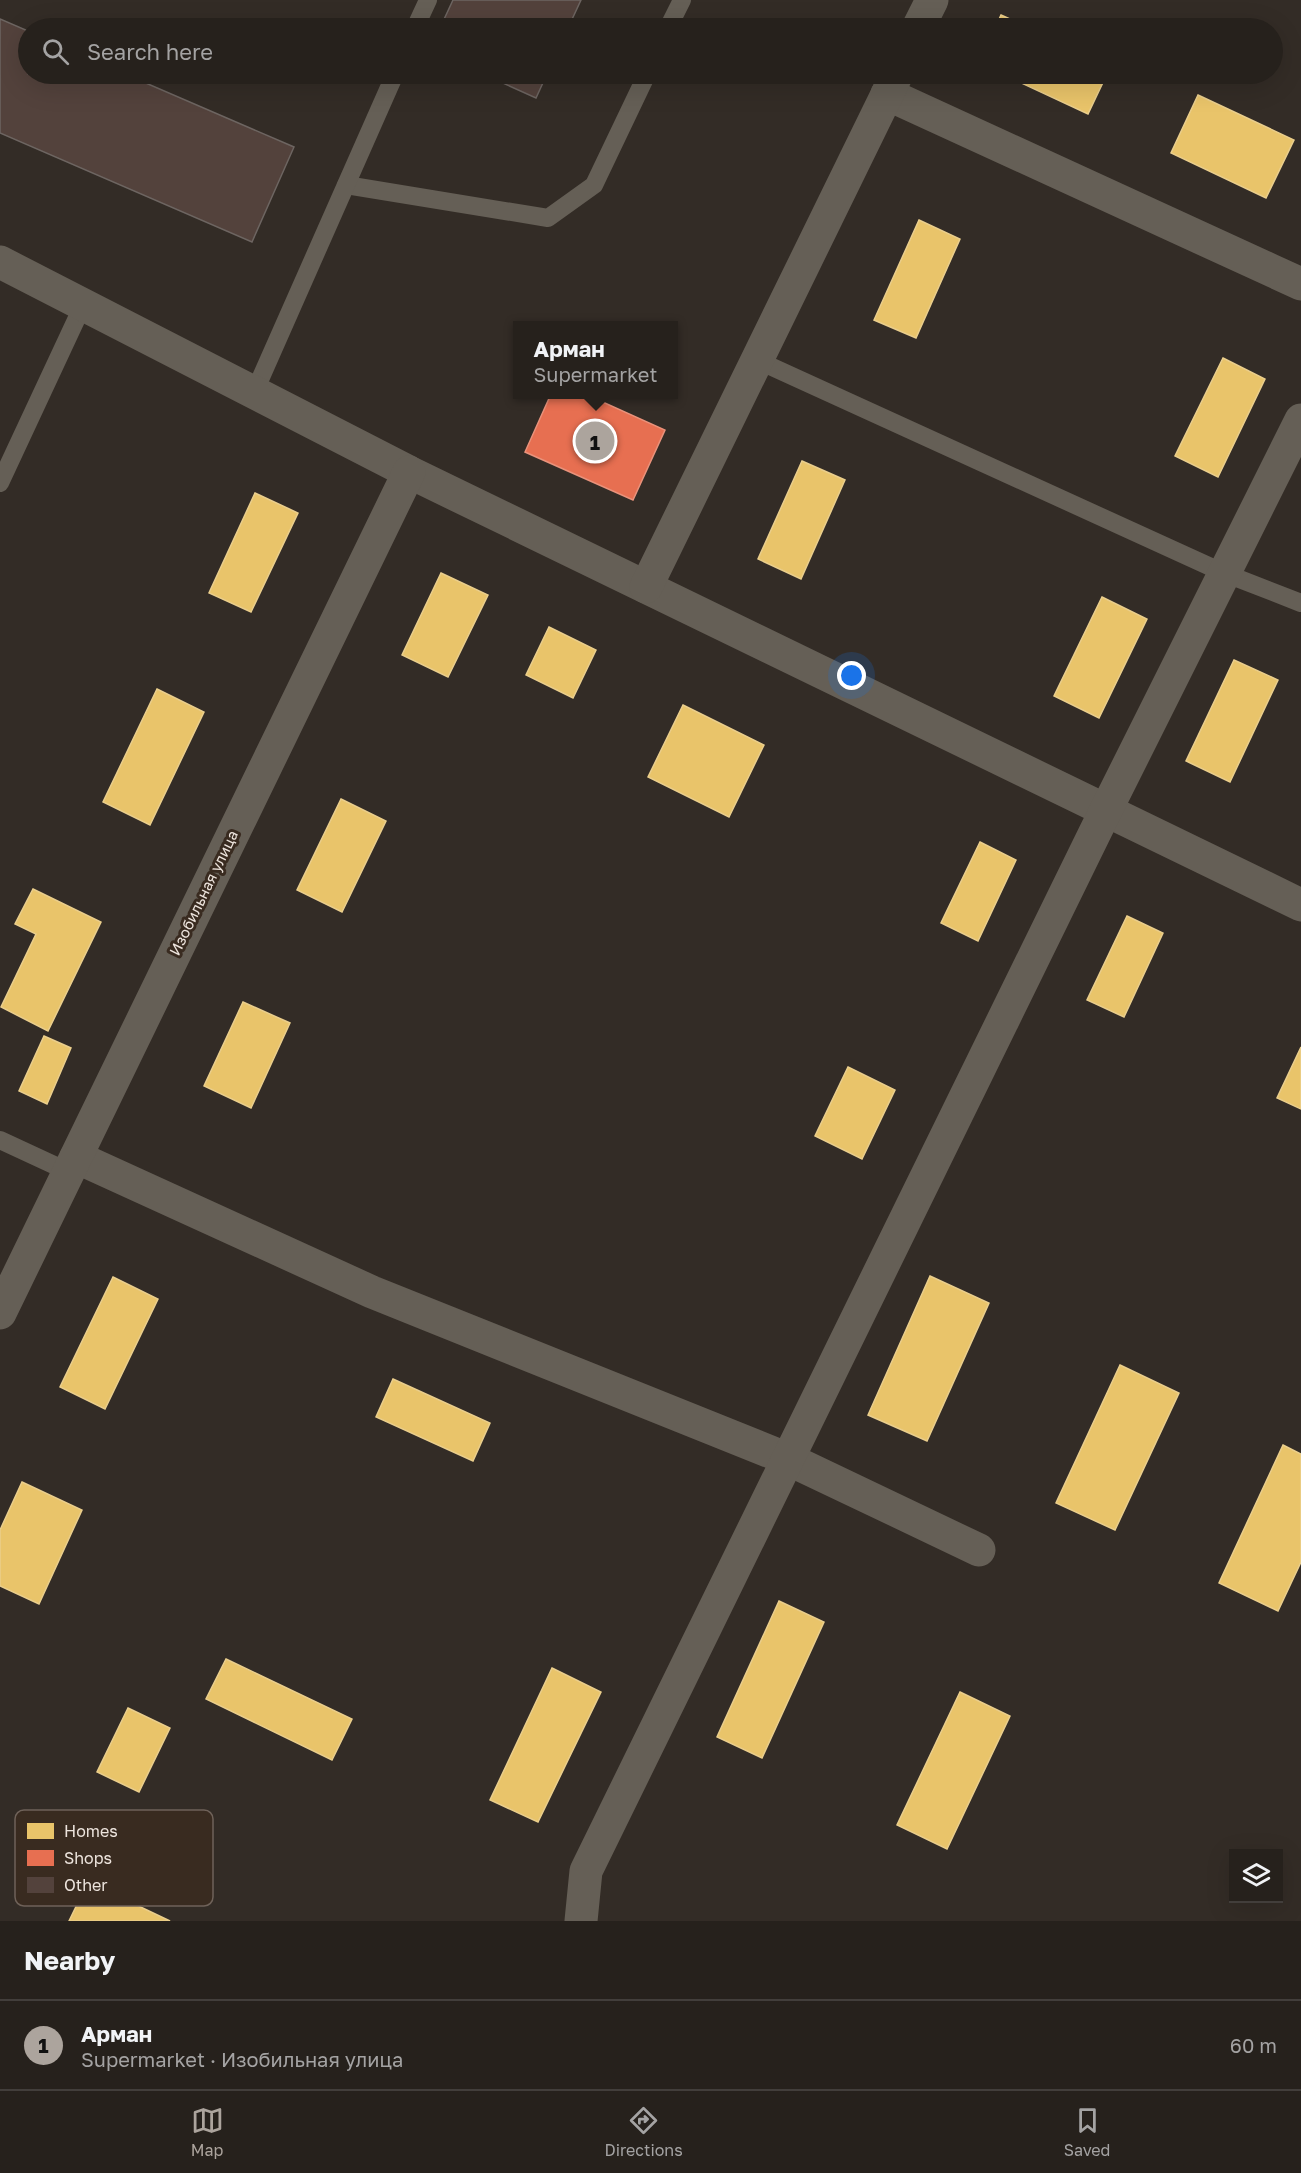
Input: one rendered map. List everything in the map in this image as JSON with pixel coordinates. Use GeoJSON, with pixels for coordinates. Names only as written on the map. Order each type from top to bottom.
{"type":"FeatureCollection","features":[{"type":"Feature","properties":{"kind":"street"},"geometry":{"type":"LineString","coordinates":[[923,18],[932,0]]}},
{"type":"Feature","properties":{"kind":"street"},"geometry":{"type":"LineString","coordinates":[[646,587],[892,84],[1301,284]]}},
{"type":"Feature","properties":{"kind":"street"},"geometry":{"type":"LineString","coordinates":[[0,262],[409,472],[1301,905]]}},
{"type":"Feature","properties":{"kind":"street"},"geometry":{"type":"LineString","coordinates":[[581,1921],[586,1871],[1106,810],[1301,420]]}},
{"type":"Feature","properties":{"kind":"street","name":"Изобильная улица"},"geometry":{"type":"LineString","coordinates":[[0,1313],[409,472]]}},
{"type":"Feature","properties":{"kind":"street"},"geometry":{"type":"LineString","coordinates":[[72,1165],[372,1292],[788,1460],[979,1550]]}},
{"type":"Feature","properties":{"kind":"lane"},"geometry":{"type":"LineString","coordinates":[[420,18],[428,0]]}},
{"type":"Feature","properties":{"kind":"lane"},"geometry":{"type":"LineString","coordinates":[[673,18],[682,0]]}},
{"type":"Feature","properties":{"kind":"lane"},"geometry":{"type":"LineString","coordinates":[[254,393],[391,84]]}},
{"type":"Feature","properties":{"kind":"lane"},"geometry":{"type":"LineString","coordinates":[[346,185],[548,218],[594,185],[642,84]]}},
{"type":"Feature","properties":{"kind":"lane"},"geometry":{"type":"LineString","coordinates":[[0,483],[83,305]]}},
{"type":"Feature","properties":{"kind":"lane"},"geometry":{"type":"LineString","coordinates":[[757,360],[1224,573],[1301,603]]}},
{"type":"Feature","properties":{"kind":"lane"},"geometry":{"type":"LineString","coordinates":[[0,1140],[72,1165]]}},
{"type":"Feature","properties":{"kind":"building: Homes"},"geometry":{"type":"Polygon","coordinates":[[[1024,84],[1102,84],[1088,114],[1024,84]]]}},
{"type":"Feature","properties":{"kind":"building: Homes"},"geometry":{"type":"Polygon","coordinates":[[[1198,95],[1294,140],[1266,198],[1171,153],[1198,95]]]}},
{"type":"Feature","properties":{"kind":"building: Homes"},"geometry":{"type":"Polygon","coordinates":[[[919,220],[960,239],[916,338],[874,320],[919,220]]]}},
{"type":"Feature","properties":{"kind":"building: Homes"},"geometry":{"type":"Polygon","coordinates":[[[1223,358],[1265,379],[1218,477],[1175,456],[1223,358]]]}},
{"type":"Feature","properties":{"kind":"building: Homes"},"geometry":{"type":"Polygon","coordinates":[[[802,461],[845,480],[801,579],[758,559],[802,461]]]}},
{"type":"Feature","properties":{"kind":"building: Homes"},"geometry":{"type":"Polygon","coordinates":[[[255,493],[298,513],[251,612],[209,593],[255,493]]]}},
{"type":"Feature","properties":{"kind":"building: Homes"},"geometry":{"type":"Polygon","coordinates":[[[441,573],[488,595],[448,677],[402,655],[441,573]]]}},
{"type":"Feature","properties":{"kind":"building: Homes"},"geometry":{"type":"Polygon","coordinates":[[[1102,597],[1147,619],[1099,718],[1054,696],[1102,597]]]}},
{"type":"Feature","properties":{"kind":"building: Homes"},"geometry":{"type":"Polygon","coordinates":[[[549,627],[596,650],[573,698],[526,675],[549,627]]]}},
{"type":"Feature","properties":{"kind":"building: Homes"},"geometry":{"type":"Polygon","coordinates":[[[1234,660],[1278,680],[1230,782],[1186,761],[1234,660]]]}},
{"type":"Feature","properties":{"kind":"building: Homes"},"geometry":{"type":"Polygon","coordinates":[[[157,689],[204,712],[150,825],[103,802],[157,689]]]}},
{"type":"Feature","properties":{"kind":"building: Homes"},"geometry":{"type":"Polygon","coordinates":[[[683,705],[764,745],[729,817],[648,777],[683,705]]]}},
{"type":"Feature","properties":{"kind":"building: Homes"},"geometry":{"type":"Polygon","coordinates":[[[341,799],[386,821],[342,912],[297,890],[341,799]]]}},
{"type":"Feature","properties":{"kind":"building: Homes"},"geometry":{"type":"Polygon","coordinates":[[[980,842],[1016,860],[978,941],[941,923],[980,842]]]}},
{"type":"Feature","properties":{"kind":"building: Homes"},"geometry":{"type":"Polygon","coordinates":[[[33,889],[101,922],[48,1031],[1,1007],[36,934],[15,924],[33,889]]]}},
{"type":"Feature","properties":{"kind":"building: Homes"},"geometry":{"type":"Polygon","coordinates":[[[1127,916],[1163,933],[1124,1017],[1087,1000],[1127,916]]]}},
{"type":"Feature","properties":{"kind":"building: Homes"},"geometry":{"type":"Polygon","coordinates":[[[243,1002],[290,1023],[251,1108],[204,1086],[243,1002]]]}},
{"type":"Feature","properties":{"kind":"building: Homes"},"geometry":{"type":"Polygon","coordinates":[[[44,1036],[71,1048],[47,1104],[19,1091],[44,1036]]]}},
{"type":"Feature","properties":{"kind":"building: Homes"},"geometry":{"type":"Polygon","coordinates":[[[1301,1047],[1301,1109],[1277,1098],[1301,1047]]]}},
{"type":"Feature","properties":{"kind":"building: Homes"},"geometry":{"type":"Polygon","coordinates":[[[848,1067],[895,1090],[862,1159],[815,1136],[848,1067]]]}},
{"type":"Feature","properties":{"kind":"building: Homes"},"geometry":{"type":"Polygon","coordinates":[[[930,1276],[989,1303],[927,1441],[868,1415],[930,1276]]]}},
{"type":"Feature","properties":{"kind":"building: Homes"},"geometry":{"type":"Polygon","coordinates":[[[113,1277],[158,1299],[105,1409],[60,1387],[113,1277]]]}},
{"type":"Feature","properties":{"kind":"building: Homes"},"geometry":{"type":"Polygon","coordinates":[[[1120,1365],[1179,1393],[1115,1530],[1056,1503],[1120,1365]]]}},
{"type":"Feature","properties":{"kind":"building: Homes"},"geometry":{"type":"Polygon","coordinates":[[[393,1379],[490,1423],[473,1461],[376,1417],[393,1379]]]}},
{"type":"Feature","properties":{"kind":"building: Homes"},"geometry":{"type":"Polygon","coordinates":[[[1283,1445],[1301,1454],[1301,1562],[1278,1611],[1219,1583],[1283,1445]]]}},
{"type":"Feature","properties":{"kind":"building: Homes"},"geometry":{"type":"Polygon","coordinates":[[[22,1482],[82,1510],[39,1604],[0,1586],[0,1530],[22,1482]]]}},
{"type":"Feature","properties":{"kind":"building: Homes"},"geometry":{"type":"Polygon","coordinates":[[[779,1601],[824,1622],[762,1758],[717,1737],[779,1601]]]}},
{"type":"Feature","properties":{"kind":"building: Homes"},"geometry":{"type":"Polygon","coordinates":[[[226,1659],[352,1719],[332,1760],[206,1699],[226,1659]]]}},
{"type":"Feature","properties":{"kind":"building: Homes"},"geometry":{"type":"Polygon","coordinates":[[[552,1668],[601,1692],[538,1822],[490,1800],[552,1668]]]}},
{"type":"Feature","properties":{"kind":"building: Homes"},"geometry":{"type":"Polygon","coordinates":[[[960,1692],[1010,1716],[947,1849],[897,1825],[960,1692]]]}},
{"type":"Feature","properties":{"kind":"building: Homes"},"geometry":{"type":"Polygon","coordinates":[[[128,1708],[170,1728],[139,1792],[97,1772],[128,1708]]]}},
{"type":"Feature","properties":{"kind":"building: Homes"},"geometry":{"type":"Polygon","coordinates":[[[76,1906],[138,1906],[170,1921],[69,1921],[76,1906]]]}},
{"type":"Feature","properties":{"kind":"building: Shops"},"geometry":{"type":"Polygon","coordinates":[[[549,399],[596,399],[665,430],[633,500],[525,452],[549,399]]]}},
{"type":"Feature","properties":{"kind":"building: Other"},"geometry":{"type":"Polygon","coordinates":[[[453,0],[581,0],[573,18],[445,18],[453,0]]]}},
{"type":"Feature","properties":{"kind":"building: Other"},"geometry":{"type":"Polygon","coordinates":[[[0,19],[18,27],[18,84],[148,84],[294,147],[252,242],[0,133],[0,19]]]}},
{"type":"Feature","properties":{"kind":"building: Other"},"geometry":{"type":"Polygon","coordinates":[[[505,84],[542,84],[536,98],[505,84]]]}},
{"type":"Feature","properties":{"kind":"place","name":"Арман"},"geometry":{"type":"Point","coordinates":[595,441]}}]}
